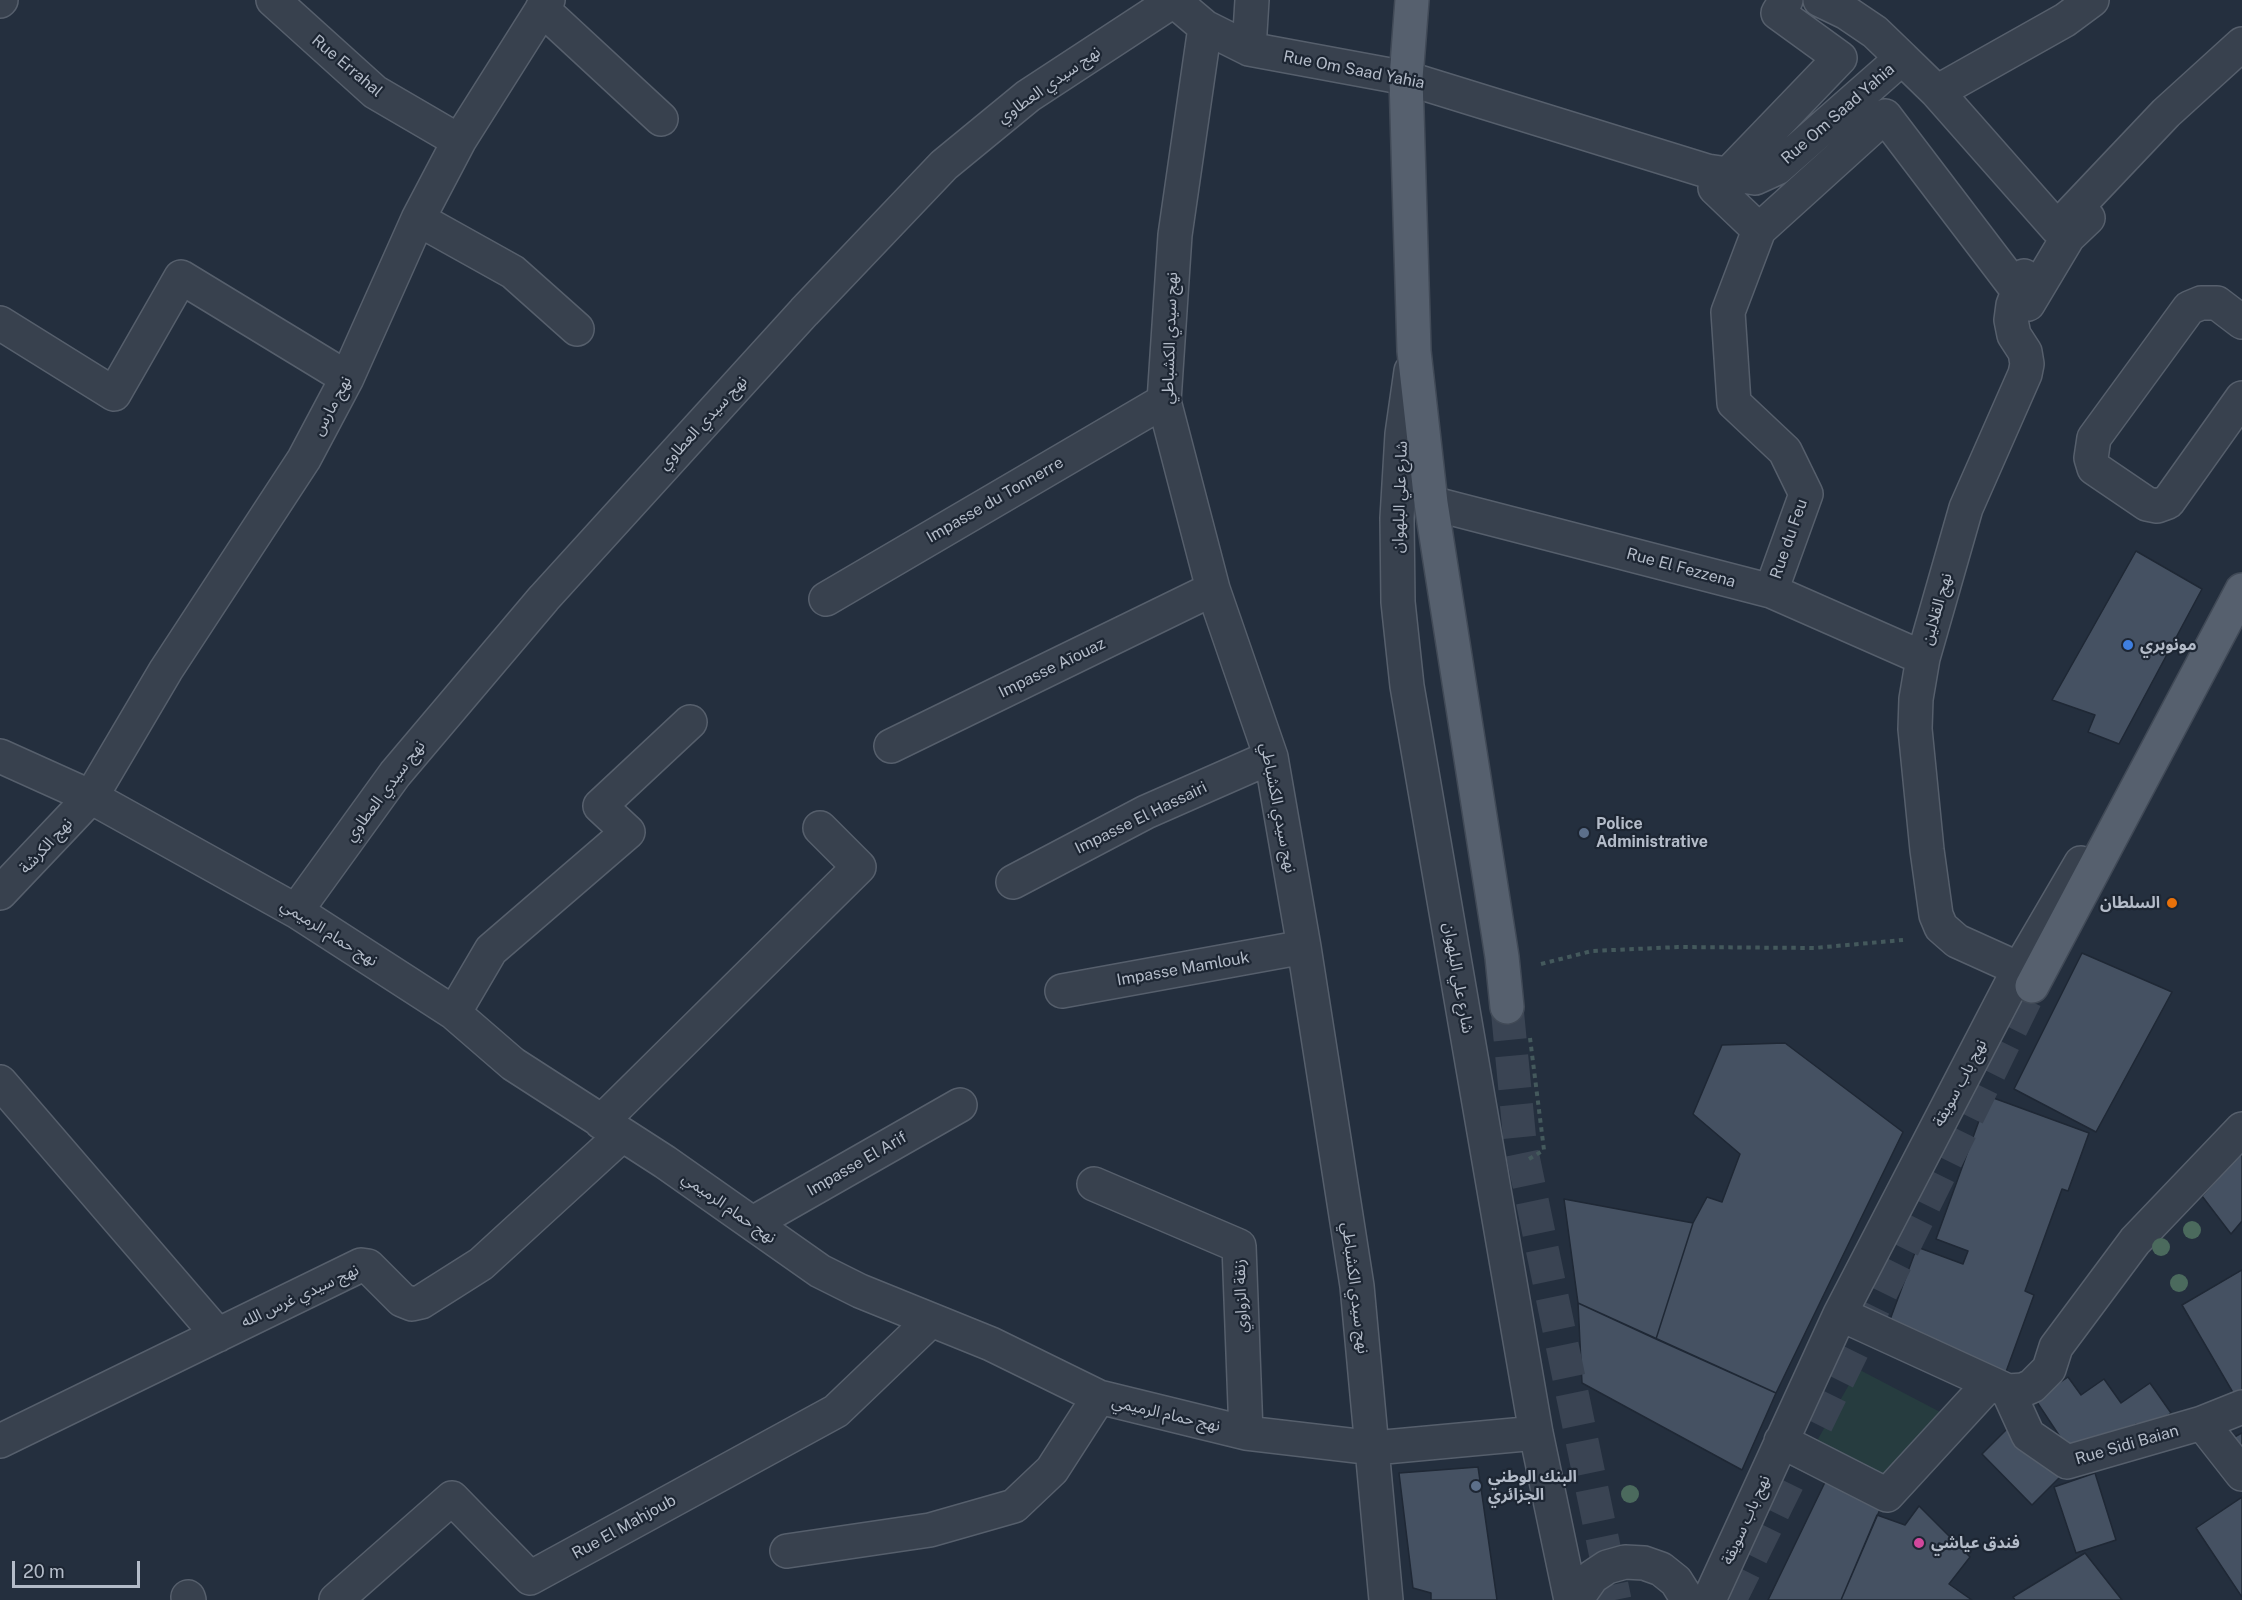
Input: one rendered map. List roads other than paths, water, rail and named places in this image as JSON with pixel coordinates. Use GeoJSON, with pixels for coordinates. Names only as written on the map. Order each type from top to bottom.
{"type":"FeatureCollection","features":[{"type":"Feature","properties":{"kind":"main road","name":"شارع علي البلهوان"},"geometry":{"type":"LineString","coordinates":[[1412,0],[1406,78],[1414,351],[1431,503],[1502,957],[1507,1007]]}},
{"type":"Feature","properties":{"kind":"main road","name":"نهج باب سويقة"},"geometry":{"type":"LineString","coordinates":[[2026,978],[2242,590]]}},
{"type":"Feature","properties":{"kind":"street","name":"Rue Errahal"},"geometry":{"type":"LineString","coordinates":[[273,0],[375,92],[459,141]]}},
{"type":"Feature","properties":{"kind":"street","name":"Rue Om Saad Yahia"},"geometry":{"type":"LineString","coordinates":[[1173,0],[1205,27],[1249,49],[1406,78],[1707,171],[1755,178],[1777,168],[1902,58],[1937,92],[2057,228]]}},
{"type":"Feature","properties":{"kind":"street","name":"نهج سيدي العطاوي"},"geometry":{"type":"LineString","coordinates":[[296,911],[395,774],[544,598],[804,312],[944,165],[1028,96],[1173,0]]}},
{"type":"Feature","properties":{"kind":"street"},"geometry":{"type":"LineString","coordinates":[[1249,49],[1252,0]]}},
{"type":"Feature","properties":{"kind":"street"},"geometry":{"type":"LineString","coordinates":[[1786,0],[1778,13],[1840,58],[1714,188],[1759,230],[1885,116],[2028,304],[2068,237],[2242,73]]}},
{"type":"Feature","properties":{"kind":"street"},"geometry":{"type":"LineString","coordinates":[[1820,0],[1847,13],[1875,32],[1902,58]]}},
{"type":"Feature","properties":{"kind":"street"},"geometry":{"type":"LineString","coordinates":[[1937,92],[2065,20],[2092,0]]}},
{"type":"Feature","properties":{"kind":"street","name":"نهج مارس"},"geometry":{"type":"LineString","coordinates":[[91,797],[166,670],[304,459],[347,378],[418,219],[459,141],[545,5]]}},
{"type":"Feature","properties":{"kind":"street"},"geometry":{"type":"LineString","coordinates":[[545,5],[661,119]]}},
{"type":"Feature","properties":{"kind":"street","name":"نهج سيدي الكشباطي"},"geometry":{"type":"LineString","coordinates":[[1205,27],[1175,235],[1164,401],[1213,589],[1271,757],[1304,946],[1357,1286],[1374,1448],[1386,1600]]}},
{"type":"Feature","properties":{"kind":"street"},"geometry":{"type":"LineString","coordinates":[[2057,228],[2166,113],[2242,44]]}},
{"type":"Feature","properties":{"kind":"street"},"geometry":{"type":"LineString","coordinates":[[418,219],[513,272],[577,329]]}},
{"type":"Feature","properties":{"kind":"street","name":"نهج القلالين"},"geometry":{"type":"LineString","coordinates":[[2026,978],[1946,934],[1941,927],[1935,904],[1915,729],[1916,699],[1923,658],[1966,508],[2025,374],[2027,364],[2025,352],[2014,335],[2011,320],[2018,291],[2027,268],[2057,228]]}},
{"type":"Feature","properties":{"kind":"street","name":"Rue du Feu"},"geometry":{"type":"LineString","coordinates":[[1759,230],[1728,312],[1734,403],[1785,451],[1806,494],[1771,591]]}},
{"type":"Feature","properties":{"kind":"street"},"geometry":{"type":"LineString","coordinates":[[0,323],[114,394],[181,278],[347,378]]}},
{"type":"Feature","properties":{"kind":"street"},"geometry":{"type":"LineString","coordinates":[[2242,322],[2217,303],[2201,303],[2189,308],[2094,438],[2091,458],[2094,468],[2147,504],[2157,506],[2168,502],[2242,398]]}},
{"type":"Feature","properties":{"kind":"street","name":"شارع علي البلهوان"},"geometry":{"type":"LineString","coordinates":[[1414,351],[1402,434],[1397,518],[1398,602],[1407,686],[1536,1433],[1570,1600]]}},
{"type":"Feature","properties":{"kind":"street","name":"Impasse du Tonnerre"},"geometry":{"type":"LineString","coordinates":[[826,599],[1164,401]]}},
{"type":"Feature","properties":{"kind":"street","name":"Rue El Fezzena"},"geometry":{"type":"LineString","coordinates":[[1431,503],[1771,591],[1923,658]]}},
{"type":"Feature","properties":{"kind":"street","name":"نهج باب سويقة"},"geometry":{"type":"LineString","coordinates":[[1709,1600],[1840,1314],[2242,583]]}},
{"type":"Feature","properties":{"kind":"street","name":"Impasse Aĩouaz"},"geometry":{"type":"LineString","coordinates":[[891,746],[1213,589]]}},
{"type":"Feature","properties":{"kind":"street"},"geometry":{"type":"LineString","coordinates":[[454,1013],[491,950],[628,832],[600,806],[690,722]]}},
{"type":"Feature","properties":{"kind":"street","name":"نهج حمام الرميمي"},"geometry":{"type":"LineString","coordinates":[[0,756],[91,797],[296,911],[454,1013],[513,1064],[753,1223],[820,1271],[930,1321],[991,1344],[1099,1397],[1121,1405],[1246,1433],[1374,1448],[1536,1433]]}},
{"type":"Feature","properties":{"kind":"street","name":"Impasse El Hassairi"},"geometry":{"type":"LineString","coordinates":[[1013,882],[1146,812],[1271,757]]}},
{"type":"Feature","properties":{"kind":"street","name":"نهج الكرشة"},"geometry":{"type":"LineString","coordinates":[[0,894],[91,797]]}},
{"type":"Feature","properties":{"kind":"street"},"geometry":{"type":"LineString","coordinates":[[612,1128],[859,867],[820,828]]}},
{"type":"Feature","properties":{"kind":"street","name":"Impasse Mamlouk"},"geometry":{"type":"LineString","coordinates":[[1062,991],[1304,946]]}},
{"type":"Feature","properties":{"kind":"street"},"geometry":{"type":"LineString","coordinates":[[0,1082],[218,1335]]}},
{"type":"Feature","properties":{"kind":"street","name":"Impasse El Arif"},"geometry":{"type":"LineString","coordinates":[[753,1223],[960,1105]]}},
{"type":"Feature","properties":{"kind":"street","name":"نهج سيدي غرس الله"},"geometry":{"type":"LineString","coordinates":[[0,1441],[360,1265],[368,1266],[402,1300],[412,1304],[421,1302],[481,1264],[612,1128]]}},
{"type":"Feature","properties":{"kind":"street"},"geometry":{"type":"LineString","coordinates":[[1840,1314],[1999,1387],[2023,1390],[2032,1386],[2049,1369],[2056,1347],[2135,1241],[2242,1129]]}},
{"type":"Feature","properties":{"kind":"street","name":"زنقة الزواوي"},"geometry":{"type":"LineString","coordinates":[[1094,1184],[1239,1246],[1246,1433]]}},
{"type":"Feature","properties":{"kind":"street","name":"Rue El Mahjoub"},"geometry":{"type":"LineString","coordinates":[[336,1600],[452,1498],[530,1578],[836,1411],[930,1321]]}},
{"type":"Feature","properties":{"kind":"street"},"geometry":{"type":"LineString","coordinates":[[1781,1441],[1887,1495],[1999,1387]]}},
{"type":"Feature","properties":{"kind":"street","name":"Rue Sidi Baian"},"geometry":{"type":"LineString","coordinates":[[1999,1387],[2028,1435],[2067,1462],[2202,1423],[2242,1407]]}},
{"type":"Feature","properties":{"kind":"street"},"geometry":{"type":"LineString","coordinates":[[787,1551],[930,1530],[1014,1506],[1052,1470],[1099,1397]]}},
{"type":"Feature","properties":{"kind":"street"},"geometry":{"type":"LineString","coordinates":[[2202,1423],[2242,1474]]}},
{"type":"Feature","properties":{"kind":"street"},"geometry":{"type":"LineString","coordinates":[[1576,1600],[1592,1577],[1607,1567],[1625,1562],[1644,1563],[1661,1569],[1676,1581],[1688,1600]]}},
{"type":"Feature","properties":{"kind":"tunnel"},"geometry":{"type":"LineString","coordinates":[[1730,1600],[2032,986]]}},
{"type":"Feature","properties":{"kind":"tunnel"},"geometry":{"type":"LineString","coordinates":[[1507,1007],[1520,1142],[1615,1600]]}},
{"type":"Feature","properties":{"kind":"place","name":"مونوبري"},"geometry":{"type":"Point","coordinates":[2128,645]}},
{"type":"Feature","properties":{"kind":"place","name":"Police Administrative"},"geometry":{"type":"Point","coordinates":[1584,833]}},
{"type":"Feature","properties":{"kind":"place","name":"السلطان"},"geometry":{"type":"Point","coordinates":[2172,903]}},
{"type":"Feature","properties":{"kind":"place","name":"البنك الوطني الجزائري"},"geometry":{"type":"Point","coordinates":[1476,1486]}},
{"type":"Feature","properties":{"kind":"place","name":"فندق عياشي"},"geometry":{"type":"Point","coordinates":[1919,1543]}}]}
